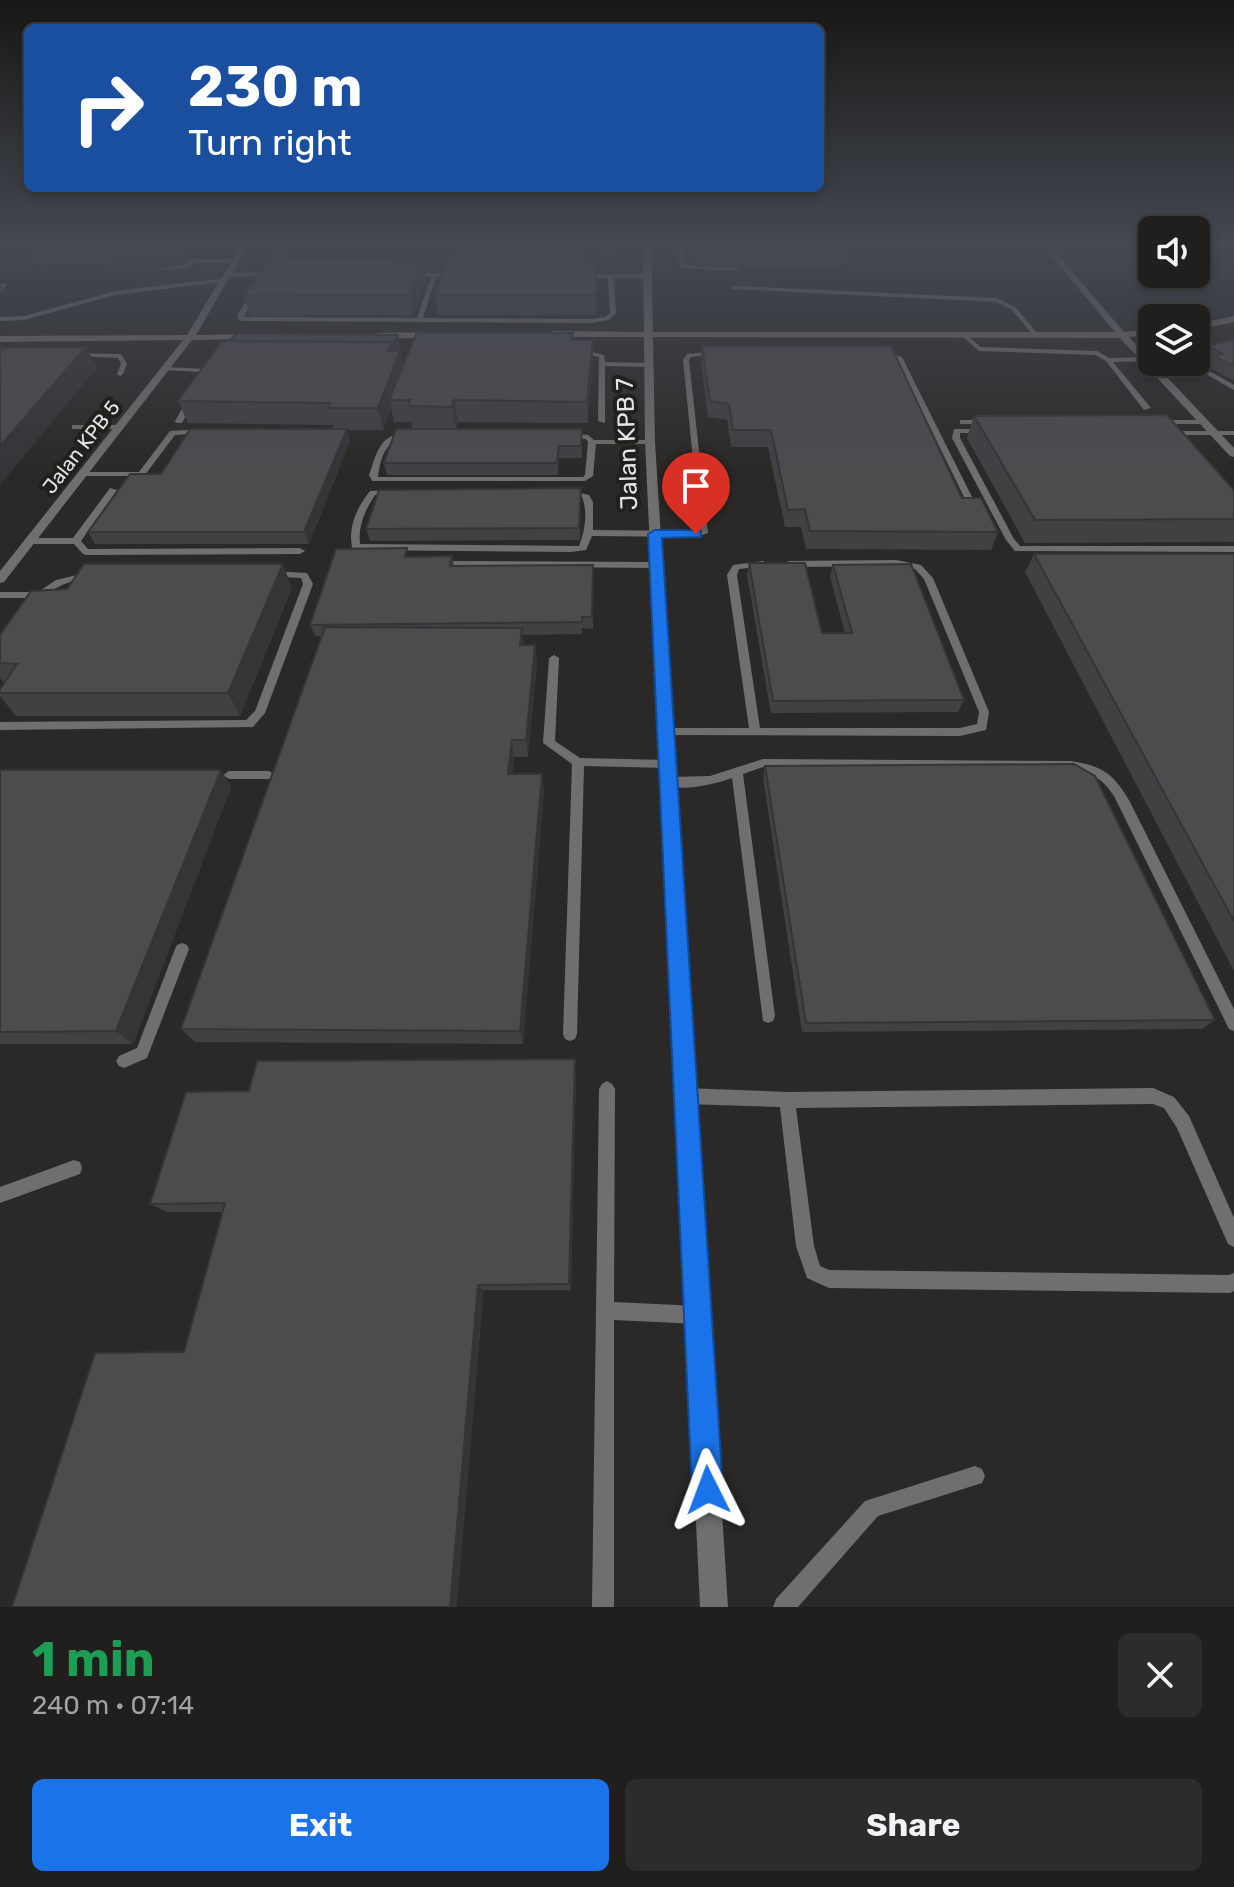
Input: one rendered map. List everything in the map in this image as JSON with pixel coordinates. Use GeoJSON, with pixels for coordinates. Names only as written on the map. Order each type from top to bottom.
{"type":"FeatureCollection","features":[{"type":"Feature","properties":{"kind":"street","name":"Jalan KPB 5"},"geometry":{"type":"LineString","coordinates":[[2,573],[167,369],[199,322]]}},
{"type":"Feature","properties":{"kind":"street","name":"Jalan KPB 7"},"geometry":{"type":"LineString","coordinates":[[648,322],[650,442],[714,1607]]}},
{"type":"Feature","properties":{"kind":"street"},"geometry":{"type":"LineString","coordinates":[[1111,322],[1138,350]]}},
{"type":"Feature","properties":{"kind":"street"},"geometry":{"type":"LineString","coordinates":[[548,338],[648,334],[1138,333]]}},
{"type":"Feature","properties":{"kind":"street"},"geometry":{"type":"LineString","coordinates":[[361,336],[439,335]]}},
{"type":"Feature","properties":{"kind":"street"},"geometry":{"type":"LineString","coordinates":[[0,339],[268,336]]}},
{"type":"Feature","properties":{"kind":"street"},"geometry":{"type":"LineString","coordinates":[[1162,376],[1234,454]]}},
{"type":"Feature","properties":{"kind":"lane"},"geometry":{"type":"LineString","coordinates":[[1025,322],[1036,335]]}},
{"type":"Feature","properties":{"kind":"lane"},"geometry":{"type":"LineString","coordinates":[[882,335],[891,354]]}},
{"type":"Feature","properties":{"kind":"lane"},"geometry":{"type":"LineString","coordinates":[[964,335],[979,349],[1097,353],[1108,360],[1147,408]]}},
{"type":"Feature","properties":{"kind":"lane"},"geometry":{"type":"LineString","coordinates":[[1210,347],[1234,341]]}},
{"type":"Feature","properties":{"kind":"lane"},"geometry":{"type":"LineString","coordinates":[[571,351],[602,356],[602,421]]}},
{"type":"Feature","properties":{"kind":"lane"},"geometry":{"type":"LineString","coordinates":[[589,533],[696,534],[705,531],[686,360],[689,355],[699,353],[729,353]]}},
{"type":"Feature","properties":{"kind":"lane"},"geometry":{"type":"LineString","coordinates":[[865,353],[899,357],[969,499]]}},
{"type":"Feature","properties":{"kind":"lane"},"geometry":{"type":"LineString","coordinates":[[70,355],[120,356],[124,364],[120,374]]}},
{"type":"Feature","properties":{"kind":"lane"},"geometry":{"type":"LineString","coordinates":[[1108,360],[1138,360]]}},
{"type":"Feature","properties":{"kind":"lane"},"geometry":{"type":"LineString","coordinates":[[602,364],[647,365]]}},
{"type":"Feature","properties":{"kind":"lane"},"geometry":{"type":"LineString","coordinates":[[167,369],[203,370],[205,376],[179,421]]}},
{"type":"Feature","properties":{"kind":"lane"},"geometry":{"type":"LineString","coordinates":[[1210,374],[1234,388]]}},
{"type":"Feature","properties":{"kind":"lane"},"geometry":{"type":"LineString","coordinates":[[963,422],[992,422]]}},
{"type":"Feature","properties":{"kind":"lane"},"geometry":{"type":"LineString","coordinates":[[1155,422],[1204,422]]}},
{"type":"Feature","properties":{"kind":"lane"},"geometry":{"type":"LineString","coordinates":[[75,427],[119,427]]}},
{"type":"Feature","properties":{"kind":"lane"},"geometry":{"type":"LineString","coordinates":[[1001,431],[957,431],[956,438],[1010,540],[1018,549],[1234,549]]}},
{"type":"Feature","properties":{"kind":"lane"},"geometry":{"type":"LineString","coordinates":[[82,474],[141,474],[173,433],[213,432]]}},
{"type":"Feature","properties":{"kind":"lane"},"geometry":{"type":"LineString","coordinates":[[1151,432],[1234,433]]}},
{"type":"Feature","properties":{"kind":"lane"},"geometry":{"type":"LineString","coordinates":[[1164,433],[1174,444]]}},
{"type":"Feature","properties":{"kind":"lane"},"geometry":{"type":"LineString","coordinates":[[414,434],[392,435],[387,439],[373,475],[375,479],[585,479],[589,476],[592,442]]}},
{"type":"Feature","properties":{"kind":"lane"},"geometry":{"type":"LineString","coordinates":[[565,435],[580,435],[592,442],[650,442]]}},
{"type":"Feature","properties":{"kind":"lane"},"geometry":{"type":"LineString","coordinates":[[76,541],[113,490]]}},
{"type":"Feature","properties":{"kind":"lane"},"geometry":{"type":"LineString","coordinates":[[402,492],[373,493],[366,500],[354,539],[356,547],[583,548],[589,533],[589,502],[585,495],[557,492]]}},
{"type":"Feature","properties":{"kind":"lane"},"geometry":{"type":"LineString","coordinates":[[30,541],[76,541],[86,552],[300,551]]}},
{"type":"Feature","properties":{"kind":"lane"},"geometry":{"type":"LineString","coordinates":[[425,563],[657,565]]}},
{"type":"Feature","properties":{"kind":"lane"},"geometry":{"type":"LineString","coordinates":[[666,732],[960,732],[982,727],[984,712],[928,578],[918,567],[896,563],[736,567],[732,575],[755,731]]}},
{"type":"Feature","properties":{"kind":"lane"},"geometry":{"type":"LineString","coordinates":[[0,726],[249,724],[260,713],[308,584],[304,575],[258,574]]}},
{"type":"Feature","properties":{"kind":"lane"},"geometry":{"type":"LineString","coordinates":[[32,606],[40,595],[66,577],[103,575]]}},
{"type":"Feature","properties":{"kind":"lane"},"geometry":{"type":"LineString","coordinates":[[0,595],[40,595]]}},
{"type":"Feature","properties":{"kind":"lane"},"geometry":{"type":"LineString","coordinates":[[554,658],[549,743],[578,762],[710,781],[763,763],[1071,765],[1096,768],[1110,780],[1124,802],[1234,1024]]}},
{"type":"Feature","properties":{"kind":"lane"},"geometry":{"type":"LineString","coordinates":[[570,1034],[578,762]]}},
{"type":"Feature","properties":{"kind":"lane"},"geometry":{"type":"LineString","coordinates":[[737,773],[768,1016]]}},
{"type":"Feature","properties":{"kind":"lane"},"geometry":{"type":"LineString","coordinates":[[229,775],[269,775]]}},
{"type":"Feature","properties":{"kind":"lane"},"geometry":{"type":"LineString","coordinates":[[124,1061],[142,1053],[182,949]]}},
{"type":"Feature","properties":{"kind":"lane"},"geometry":{"type":"LineString","coordinates":[[603,1607],[607,1089]]}},
{"type":"Feature","properties":{"kind":"lane"},"geometry":{"type":"LineString","coordinates":[[686,1096],[787,1100],[1153,1096],[1169,1102],[1183,1122],[1234,1238]]}},
{"type":"Feature","properties":{"kind":"lane"},"geometry":{"type":"LineString","coordinates":[[787,1100],[805,1246],[813,1272],[829,1279],[1234,1282]]}},
{"type":"Feature","properties":{"kind":"lane"},"geometry":{"type":"LineString","coordinates":[[0,1195],[74,1168]]}},
{"type":"Feature","properties":{"kind":"lane"},"geometry":{"type":"LineString","coordinates":[[607,1311],[698,1315]]}},
{"type":"Feature","properties":{"kind":"lane"},"geometry":{"type":"LineString","coordinates":[[784,1607],[872,1508],[975,1476]]}},
{"type":"Feature","properties":{"kind":"building"},"geometry":{"type":"Polygon","coordinates":[[[417,332],[573,333],[572,340],[593,340],[587,402],[454,400],[452,407],[408,406],[410,400],[389,400],[417,332]]]}},
{"type":"Feature","properties":{"kind":"building"},"geometry":{"type":"Polygon","coordinates":[[[236,334],[398,335],[393,345],[393,342],[230,341],[236,334]]]}},
{"type":"Feature","properties":{"kind":"building"},"geometry":{"type":"Polygon","coordinates":[[[1234,340],[1234,366],[1214,356],[1223,354],[1210,345],[1234,340]]]}},
{"type":"Feature","properties":{"kind":"building"},"geometry":{"type":"Polygon","coordinates":[[[222,341],[393,342],[388,351],[400,351],[378,408],[328,408],[330,403],[178,401],[222,341]]]}},
{"type":"Feature","properties":{"kind":"building"},"geometry":{"type":"Polygon","coordinates":[[[702,346],[891,346],[962,498],[981,498],[998,532],[810,531],[805,509],[788,510],[771,430],[733,430],[729,404],[710,401],[702,346]]]}},
{"type":"Feature","properties":{"kind":"building"},"geometry":{"type":"Polygon","coordinates":[[[86,347],[0,446],[0,348],[86,347]]]}},
{"type":"Feature","properties":{"kind":"building"},"geometry":{"type":"Polygon","coordinates":[[[1167,415],[1234,490],[1234,519],[1035,520],[974,416],[1167,415]]]}},
{"type":"Feature","properties":{"kind":"building"},"geometry":{"type":"Polygon","coordinates":[[[190,429],[347,429],[304,532],[88,532],[130,474],[161,474],[190,429]]]}},
{"type":"Feature","properties":{"kind":"building"},"geometry":{"type":"Polygon","coordinates":[[[396,429],[582,429],[581,446],[559,446],[557,463],[384,463],[396,429]]]}},
{"type":"Feature","properties":{"kind":"building"},"geometry":{"type":"Polygon","coordinates":[[[581,488],[579,528],[366,529],[379,490],[581,488]]]}},
{"type":"Feature","properties":{"kind":"building"},"geometry":{"type":"Polygon","coordinates":[[[407,548],[405,557],[452,556],[450,566],[593,565],[592,617],[582,617],[582,622],[310,625],[336,549],[407,548]]]}},
{"type":"Feature","properties":{"kind":"building"},"geometry":{"type":"Polygon","coordinates":[[[1034,554],[1234,554],[1234,921],[1034,554]]]}},
{"type":"Feature","properties":{"kind":"building"},"geometry":{"type":"Polygon","coordinates":[[[749,563],[805,563],[822,633],[852,633],[833,565],[911,564],[964,700],[773,701],[749,563]]]}},
{"type":"Feature","properties":{"kind":"building"},"geometry":{"type":"Polygon","coordinates":[[[84,564],[283,564],[228,693],[0,693],[17,664],[0,663],[0,635],[31,591],[67,589],[84,564]]]}},
{"type":"Feature","properties":{"kind":"building"},"geometry":{"type":"Polygon","coordinates":[[[325,627],[522,628],[520,645],[535,645],[526,740],[512,740],[508,774],[542,774],[520,1031],[181,1029],[325,627]]]}},
{"type":"Feature","properties":{"kind":"building"},"geometry":{"type":"Polygon","coordinates":[[[1074,764],[1095,776],[1215,1020],[806,1023],[765,766],[1074,764]]]}},
{"type":"Feature","properties":{"kind":"building"},"geometry":{"type":"Polygon","coordinates":[[[0,770],[221,770],[116,1031],[0,1032],[0,770]]]}},
{"type":"Feature","properties":{"kind":"building"},"geometry":{"type":"Polygon","coordinates":[[[575,1059],[569,1284],[478,1285],[450,1607],[12,1607],[95,1353],[184,1352],[225,1203],[150,1204],[186,1092],[249,1091],[257,1061],[575,1059]]]}},
{"type":"Feature","properties":{"kind":"route"},"geometry":{"type":"LineString","coordinates":[[696,534],[655,534],[708,1490]]}}]}
